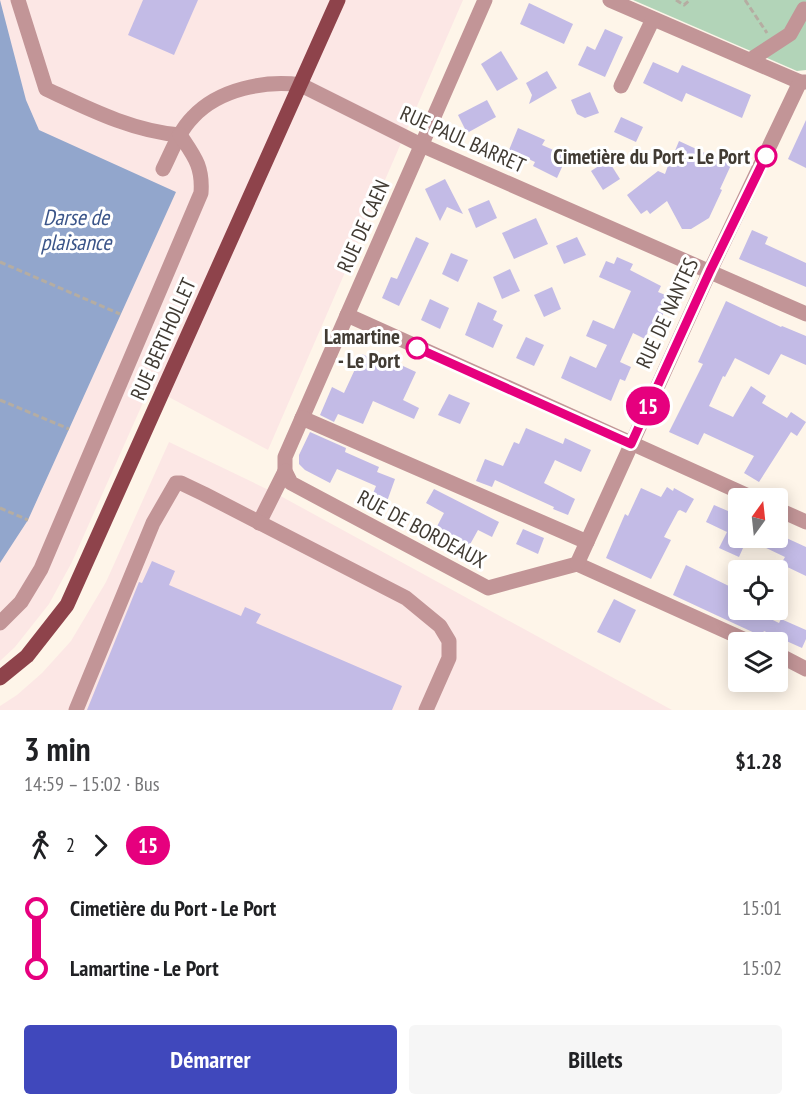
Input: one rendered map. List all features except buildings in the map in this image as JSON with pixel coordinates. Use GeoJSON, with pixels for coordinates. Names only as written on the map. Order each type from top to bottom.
{"type":"FeatureCollection","features":[{"type":"Feature","properties":{"kind":"main road","name":"RUE BERTHOLLET"},"geometry":{"type":"LineString","coordinates":[[0,678],[27,656],[67,605],[338,0]]}},
{"type":"Feature","properties":{"kind":"street"},"geometry":{"type":"LineString","coordinates":[[18,0],[46,89],[113,119],[157,133],[180,135]]}},
{"type":"Feature","properties":{"kind":"street","name":"RUE DE CAEN"},"geometry":{"type":"LineString","coordinates":[[259,523],[285,471],[285,457],[485,0]]}},
{"type":"Feature","properties":{"kind":"street"},"geometry":{"type":"LineString","coordinates":[[610,0],[803,82]]}},
{"type":"Feature","properties":{"kind":"street"},"geometry":{"type":"LineString","coordinates":[[750,60],[790,34],[804,9]]}},
{"type":"Feature","properties":{"kind":"street"},"geometry":{"type":"LineString","coordinates":[[621,86],[653,19]]}},
{"type":"Feature","properties":{"kind":"street"},"geometry":{"type":"LineString","coordinates":[[163,169],[180,135],[193,116],[216,99],[254,87],[280,82],[301,85]]}},
{"type":"Feature","properties":{"kind":"street","name":"RUE DE NANTES"},"geometry":{"type":"LineString","coordinates":[[577,564],[710,271],[803,82]]}},
{"type":"Feature","properties":{"kind":"street","name":"RUE PAUL BARRET"},"geometry":{"type":"LineString","coordinates":[[301,85],[421,145],[806,314]]}},
{"type":"Feature","properties":{"kind":"street"},"geometry":{"type":"LineString","coordinates":[[0,623],[21,602],[41,568],[201,193],[202,177],[198,162],[180,135]]}},
{"type":"Feature","properties":{"kind":"street"},"geometry":{"type":"LineString","coordinates":[[347,315],[730,488]]}},
{"type":"Feature","properties":{"kind":"street"},"geometry":{"type":"LineString","coordinates":[[302,418],[587,542]]}},
{"type":"Feature","properties":{"kind":"street","name":"RUE DE BORDEAUX"},"geometry":{"type":"LineString","coordinates":[[285,471],[291,483],[488,588],[577,564]]}},
{"type":"Feature","properties":{"kind":"street"},"geometry":{"type":"LineString","coordinates":[[76,710],[153,523],[176,483],[181,483],[204,494],[406,598],[440,626],[449,641],[448,658],[426,710]]}},
{"type":"Feature","properties":{"kind":"street"},"geometry":{"type":"LineString","coordinates":[[788,514],[806,522]]}},
{"type":"Feature","properties":{"kind":"street"},"geometry":{"type":"LineString","coordinates":[[577,564],[728,632]]}},
{"type":"Feature","properties":{"kind":"street"},"geometry":{"type":"LineString","coordinates":[[788,660],[806,669]]}},
{"type":"Feature","properties":{"kind":"path"},"geometry":{"type":"LineString","coordinates":[[676,0],[684,5],[690,0]]}},
{"type":"Feature","properties":{"kind":"path"},"geometry":{"type":"LineString","coordinates":[[745,0],[775,44]]}},
{"type":"Feature","properties":{"kind":"path"},"geometry":{"type":"LineString","coordinates":[[0,262],[120,315]]}},
{"type":"Feature","properties":{"kind":"path"},"geometry":{"type":"LineString","coordinates":[[0,400],[69,429]]}},
{"type":"Feature","properties":{"kind":"path"},"geometry":{"type":"LineString","coordinates":[[0,508],[28,520]]}},
{"type":"Feature","properties":{"kind":"shaded area"},"geometry":{"type":"Polygon","coordinates":[[[0,0],[463,0],[268,450],[150,387],[72,562],[49,604],[15,647],[0,661],[0,0]]]}},
{"type":"Feature","properties":{"kind":"shaded area"},"geometry":{"type":"Polygon","coordinates":[[[169,442],[275,493],[672,710],[0,710],[0,706],[17,695],[42,673],[71,641],[106,582],[169,442]]]}},
{"type":"Feature","properties":{"kind":"green space"},"geometry":{"type":"Polygon","coordinates":[[[633,0],[806,0],[806,70],[797,71],[633,0]]]}},
{"type":"Feature","properties":{"kind":"water","name":"Darse de plaisance"},"geometry":{"type":"Polygon","coordinates":[[[0,0],[26,100],[39,130],[176,192],[28,520],[0,563],[0,0]]]}},
{"type":"Feature","properties":{"kind":"bus line","name":"15"},"geometry":{"type":"LineString","coordinates":[[417,348],[631,444],[710,271],[766,156]]}},
{"type":"Feature","properties":{"kind":"place","name":"Cimetière du Port - Le Port"},"geometry":{"type":"Point","coordinates":[766,156]}},
{"type":"Feature","properties":{"kind":"place","name":"Lamartine - Le Port"},"geometry":{"type":"Point","coordinates":[417,348]}}]}
